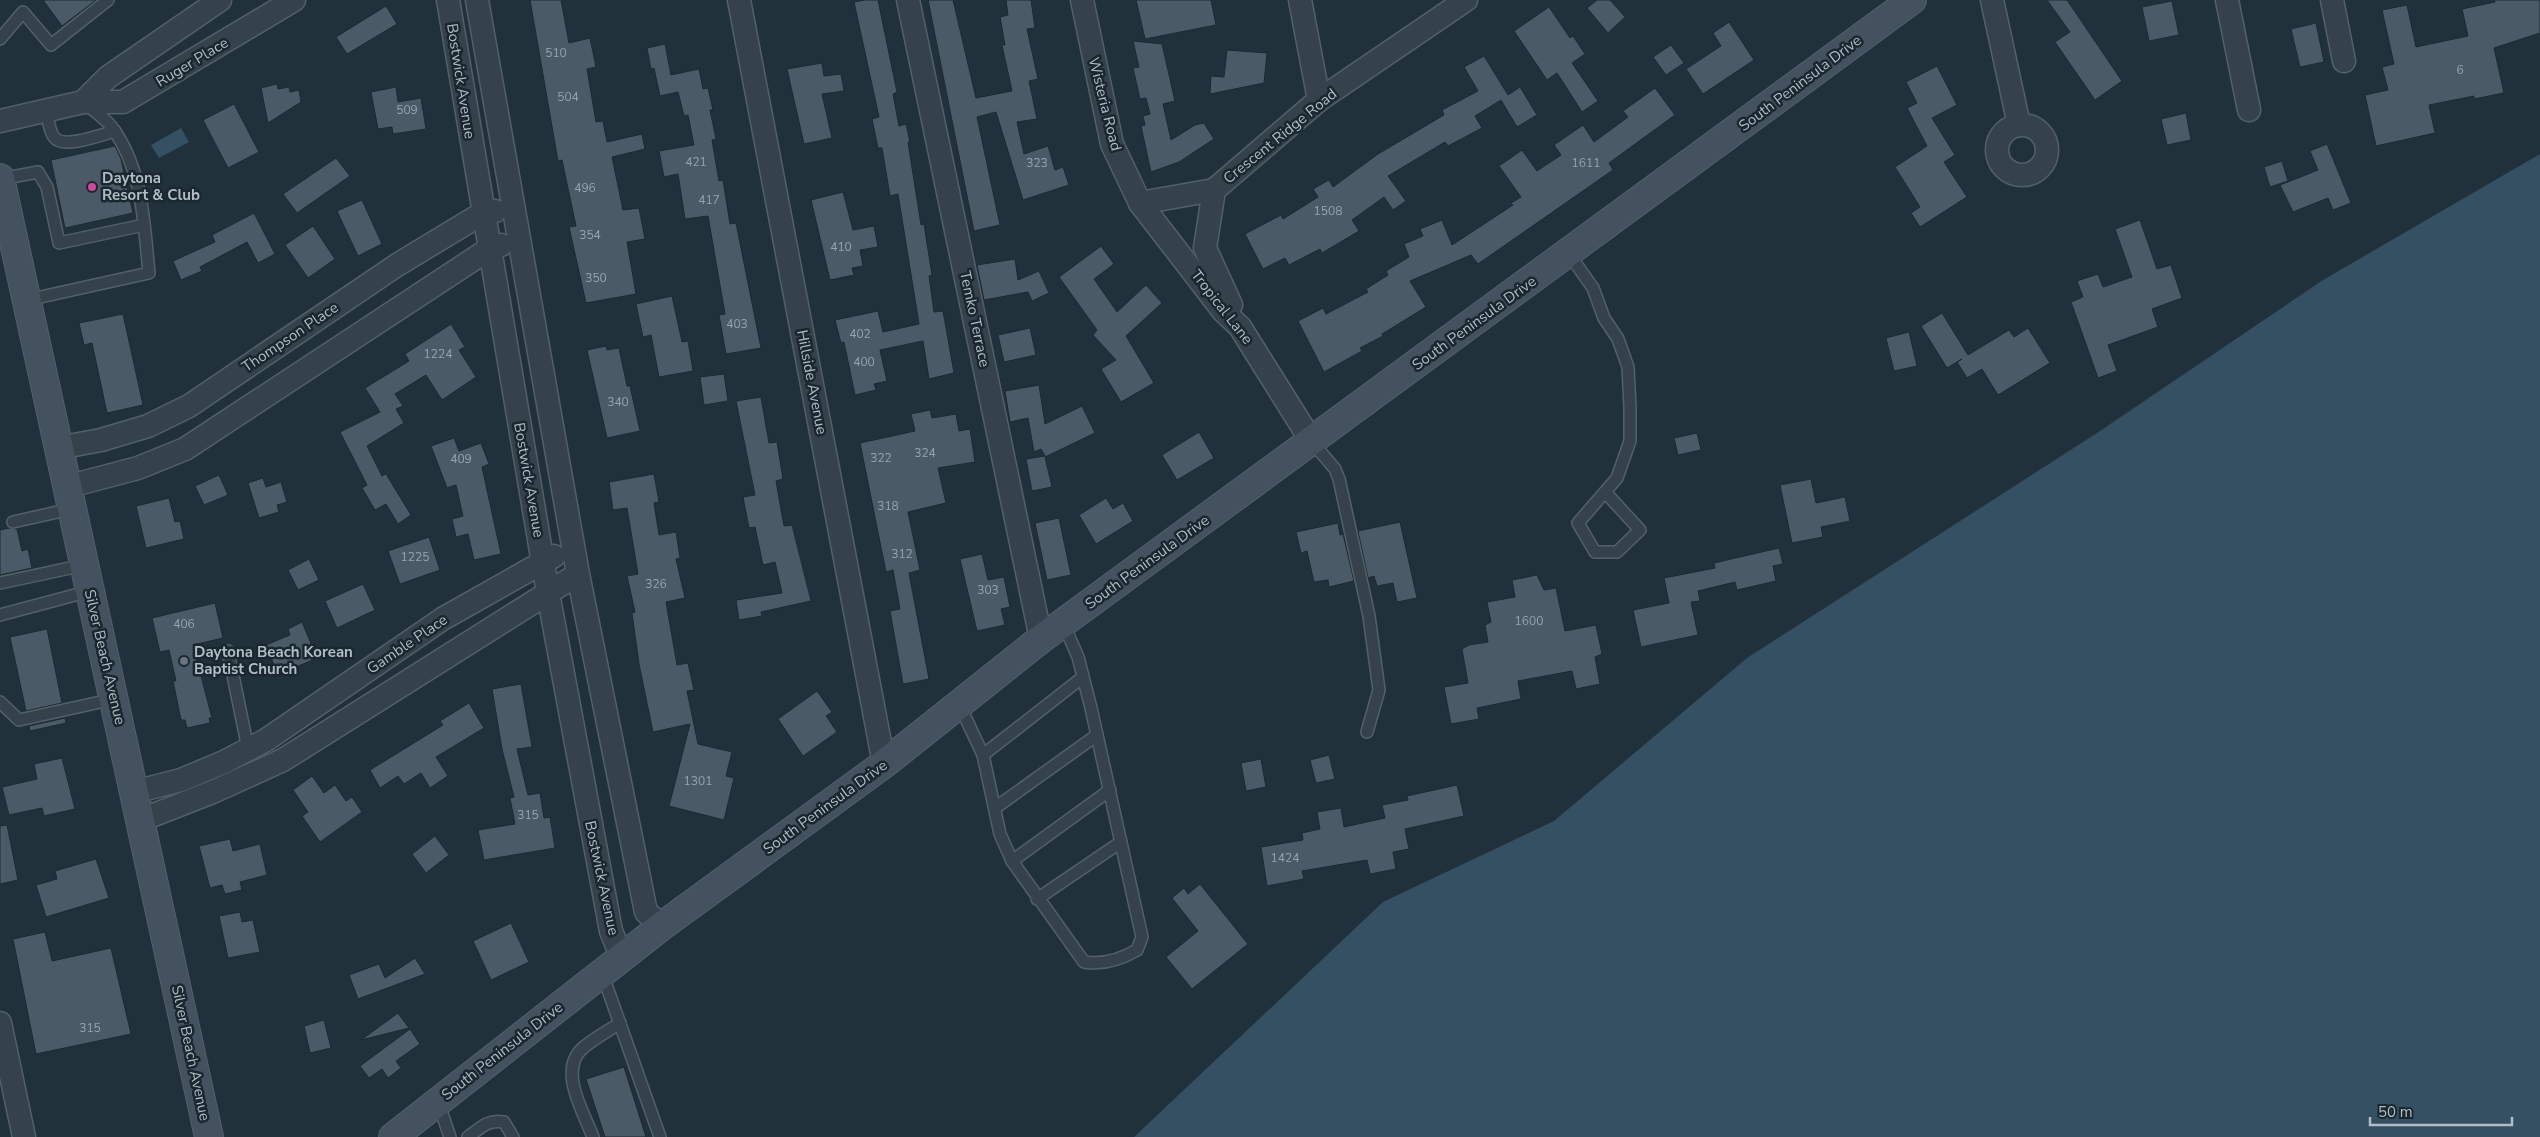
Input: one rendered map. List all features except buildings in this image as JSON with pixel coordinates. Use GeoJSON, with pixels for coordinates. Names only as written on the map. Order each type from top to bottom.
{"type":"FeatureCollection","features":[{"type":"Feature","properties":{"kind":"main road","name":"South Peninsula Drive"},"geometry":{"type":"LineString","coordinates":[[393,1137],[662,926],[884,764],[1052,631],[1912,0]]}},
{"type":"Feature","properties":{"kind":"main road","name":"Silver Beach Avenue"},"geometry":{"type":"LineString","coordinates":[[0,179],[141,820],[208,1137]]}},
{"type":"Feature","properties":{"kind":"street"},"geometry":{"type":"LineString","coordinates":[[83,102],[108,77],[220,0]]}},
{"type":"Feature","properties":{"kind":"street","name":"Ruger Place"},"geometry":{"type":"LineString","coordinates":[[0,122],[83,102],[124,102],[294,0]]}},
{"type":"Feature","properties":{"kind":"street","name":"Bostwick Avenue"},"geometry":{"type":"LineString","coordinates":[[448,0],[548,593],[611,931],[612,965]]}},
{"type":"Feature","properties":{"kind":"street","name":"Bostwick Avenue"},"geometry":{"type":"LineString","coordinates":[[477,0],[578,574],[646,912],[662,926]]}},
{"type":"Feature","properties":{"kind":"street","name":"Hillside Avenue"},"geometry":{"type":"LineString","coordinates":[[739,0],[884,764]]}},
{"type":"Feature","properties":{"kind":"street","name":"Temko Terrace"},"geometry":{"type":"LineString","coordinates":[[908,0],[1052,631]]}},
{"type":"Feature","properties":{"kind":"street","name":"Wisteria Road"},"geometry":{"type":"LineString","coordinates":[[1082,0],[1112,144],[1140,203]]}},
{"type":"Feature","properties":{"kind":"street"},"geometry":{"type":"LineString","coordinates":[[1300,0],[1319,100]]}},
{"type":"Feature","properties":{"kind":"street","name":"Crescent Ridge Road"},"geometry":{"type":"LineString","coordinates":[[1240,327],[1205,248],[1214,190],[1319,100],[1466,0]]}},
{"type":"Feature","properties":{"kind":"street"},"geometry":{"type":"LineString","coordinates":[[1992,0],[2019,125]]}},
{"type":"Feature","properties":{"kind":"street"},"geometry":{"type":"LineString","coordinates":[[2227,0],[2249,110]]}},
{"type":"Feature","properties":{"kind":"street"},"geometry":{"type":"LineString","coordinates":[[2332,0],[2344,61]]}},
{"type":"Feature","properties":{"kind":"street"},"geometry":{"type":"LineString","coordinates":[[1140,203],[1214,190]]}},
{"type":"Feature","properties":{"kind":"street","name":"Tropical Lane"},"geometry":{"type":"LineString","coordinates":[[1140,203],[1224,312],[1240,327],[1312,442]]}},
{"type":"Feature","properties":{"kind":"street","name":"Thompson Place"},"geometry":{"type":"LineString","coordinates":[[58,448],[101,440],[156,422],[189,406],[397,264],[483,213],[514,207]]}},
{"type":"Feature","properties":{"kind":"street"},"geometry":{"type":"LineString","coordinates":[[69,498],[185,449],[489,249],[519,240]]}},
{"type":"Feature","properties":{"kind":"street"},"geometry":{"type":"LineString","coordinates":[[284,342],[302,373]]}},
{"type":"Feature","properties":{"kind":"street","name":"Gamble Place"},"geometry":{"type":"LineString","coordinates":[[134,792],[181,780],[266,740],[444,618],[573,547]]}},
{"type":"Feature","properties":{"kind":"street","name":"Gamble Place"},"geometry":{"type":"LineString","coordinates":[[141,820],[215,791],[283,760],[578,574]]}},
{"type":"Feature","properties":{"kind":"street"},"geometry":{"type":"LineString","coordinates":[[347,685],[363,710]]}},
{"type":"Feature","properties":{"kind":"street"},"geometry":{"type":"LineString","coordinates":[[0,1023],[24,1137]]}},
{"type":"Feature","properties":{"kind":"lane"},"geometry":{"type":"LineString","coordinates":[[0,39],[22,6],[51,45],[108,0]]}},
{"type":"Feature","properties":{"kind":"lane"},"geometry":{"type":"LineString","coordinates":[[26,300],[149,273],[144,225],[134,169],[115,131],[83,102]]}},
{"type":"Feature","properties":{"kind":"lane"},"geometry":{"type":"LineString","coordinates":[[46,110],[53,137],[59,142],[69,142],[115,131]]}},
{"type":"Feature","properties":{"kind":"lane"},"geometry":{"type":"LineString","coordinates":[[0,179],[38,172],[47,187],[60,243],[144,225]]}},
{"type":"Feature","properties":{"kind":"lane"},"geometry":{"type":"LineString","coordinates":[[1568,254],[1594,288],[1604,318],[1618,339],[1628,367],[1630,441],[1617,478],[1578,523],[1595,552],[1617,552],[1640,530],[1605,492]]}},
{"type":"Feature","properties":{"kind":"lane"},"geometry":{"type":"LineString","coordinates":[[1312,442],[1335,469],[1339,479],[1369,616],[1378,690],[1367,732]]}},
{"type":"Feature","properties":{"kind":"lane"},"geometry":{"type":"LineString","coordinates":[[13,522],[69,498]]}},
{"type":"Feature","properties":{"kind":"lane"},"geometry":{"type":"LineString","coordinates":[[0,584],[84,565]]}},
{"type":"Feature","properties":{"kind":"lane"},"geometry":{"type":"LineString","coordinates":[[0,615],[90,591]]}},
{"type":"Feature","properties":{"kind":"lane"},"geometry":{"type":"LineString","coordinates":[[959,704],[983,755],[1000,834],[1012,862],[1037,899],[1084,962],[1095,964],[1122,959],[1137,950],[1142,938],[1110,790],[1078,657],[1052,631]]}},
{"type":"Feature","properties":{"kind":"lane"},"geometry":{"type":"LineString","coordinates":[[228,651],[248,749]]}},
{"type":"Feature","properties":{"kind":"lane"},"geometry":{"type":"LineString","coordinates":[[983,755],[1083,678]]}},
{"type":"Feature","properties":{"kind":"lane"},"geometry":{"type":"LineString","coordinates":[[0,702],[19,720],[114,699]]}},
{"type":"Feature","properties":{"kind":"lane"},"geometry":{"type":"LineString","coordinates":[[995,808],[1097,735]]}},
{"type":"Feature","properties":{"kind":"lane"},"geometry":{"type":"LineString","coordinates":[[1012,862],[1110,790]]}},
{"type":"Feature","properties":{"kind":"lane"},"geometry":{"type":"LineString","coordinates":[[1037,899],[1120,842]]}},
{"type":"Feature","properties":{"kind":"lane"},"geometry":{"type":"LineString","coordinates":[[612,965],[620,1023],[660,1137]]}},
{"type":"Feature","properties":{"kind":"lane"},"geometry":{"type":"LineString","coordinates":[[593,1137],[572,1079],[572,1062],[583,1048],[620,1023]]}},
{"type":"Feature","properties":{"kind":"lane"},"geometry":{"type":"LineString","coordinates":[[438,1102],[450,1137]]}},
{"type":"Feature","properties":{"kind":"lane"},"geometry":{"type":"LineString","coordinates":[[468,1137],[489,1121],[496,1121],[504,1122],[513,1137]]}},
{"type":"Feature","properties":{"kind":"water"},"geometry":{"type":"Polygon","coordinates":[[[181,128],[189,142],[159,158],[151,145],[181,128]]]}},
{"type":"Feature","properties":{"kind":"water"},"geometry":{"type":"Polygon","coordinates":[[[2540,154],[2540,1137],[1134,1137],[1383,902],[1554,821],[1747,658],[2097,433],[2323,280],[2540,154]]]}},
{"type":"Feature","properties":{"kind":"place","name":"Daytona Resort & Club"},"geometry":{"type":"Point","coordinates":[92,187]}},
{"type":"Feature","properties":{"kind":"place","name":"Daytona Beach Korean Baptist Church"},"geometry":{"type":"Point","coordinates":[184,661]}}]}
